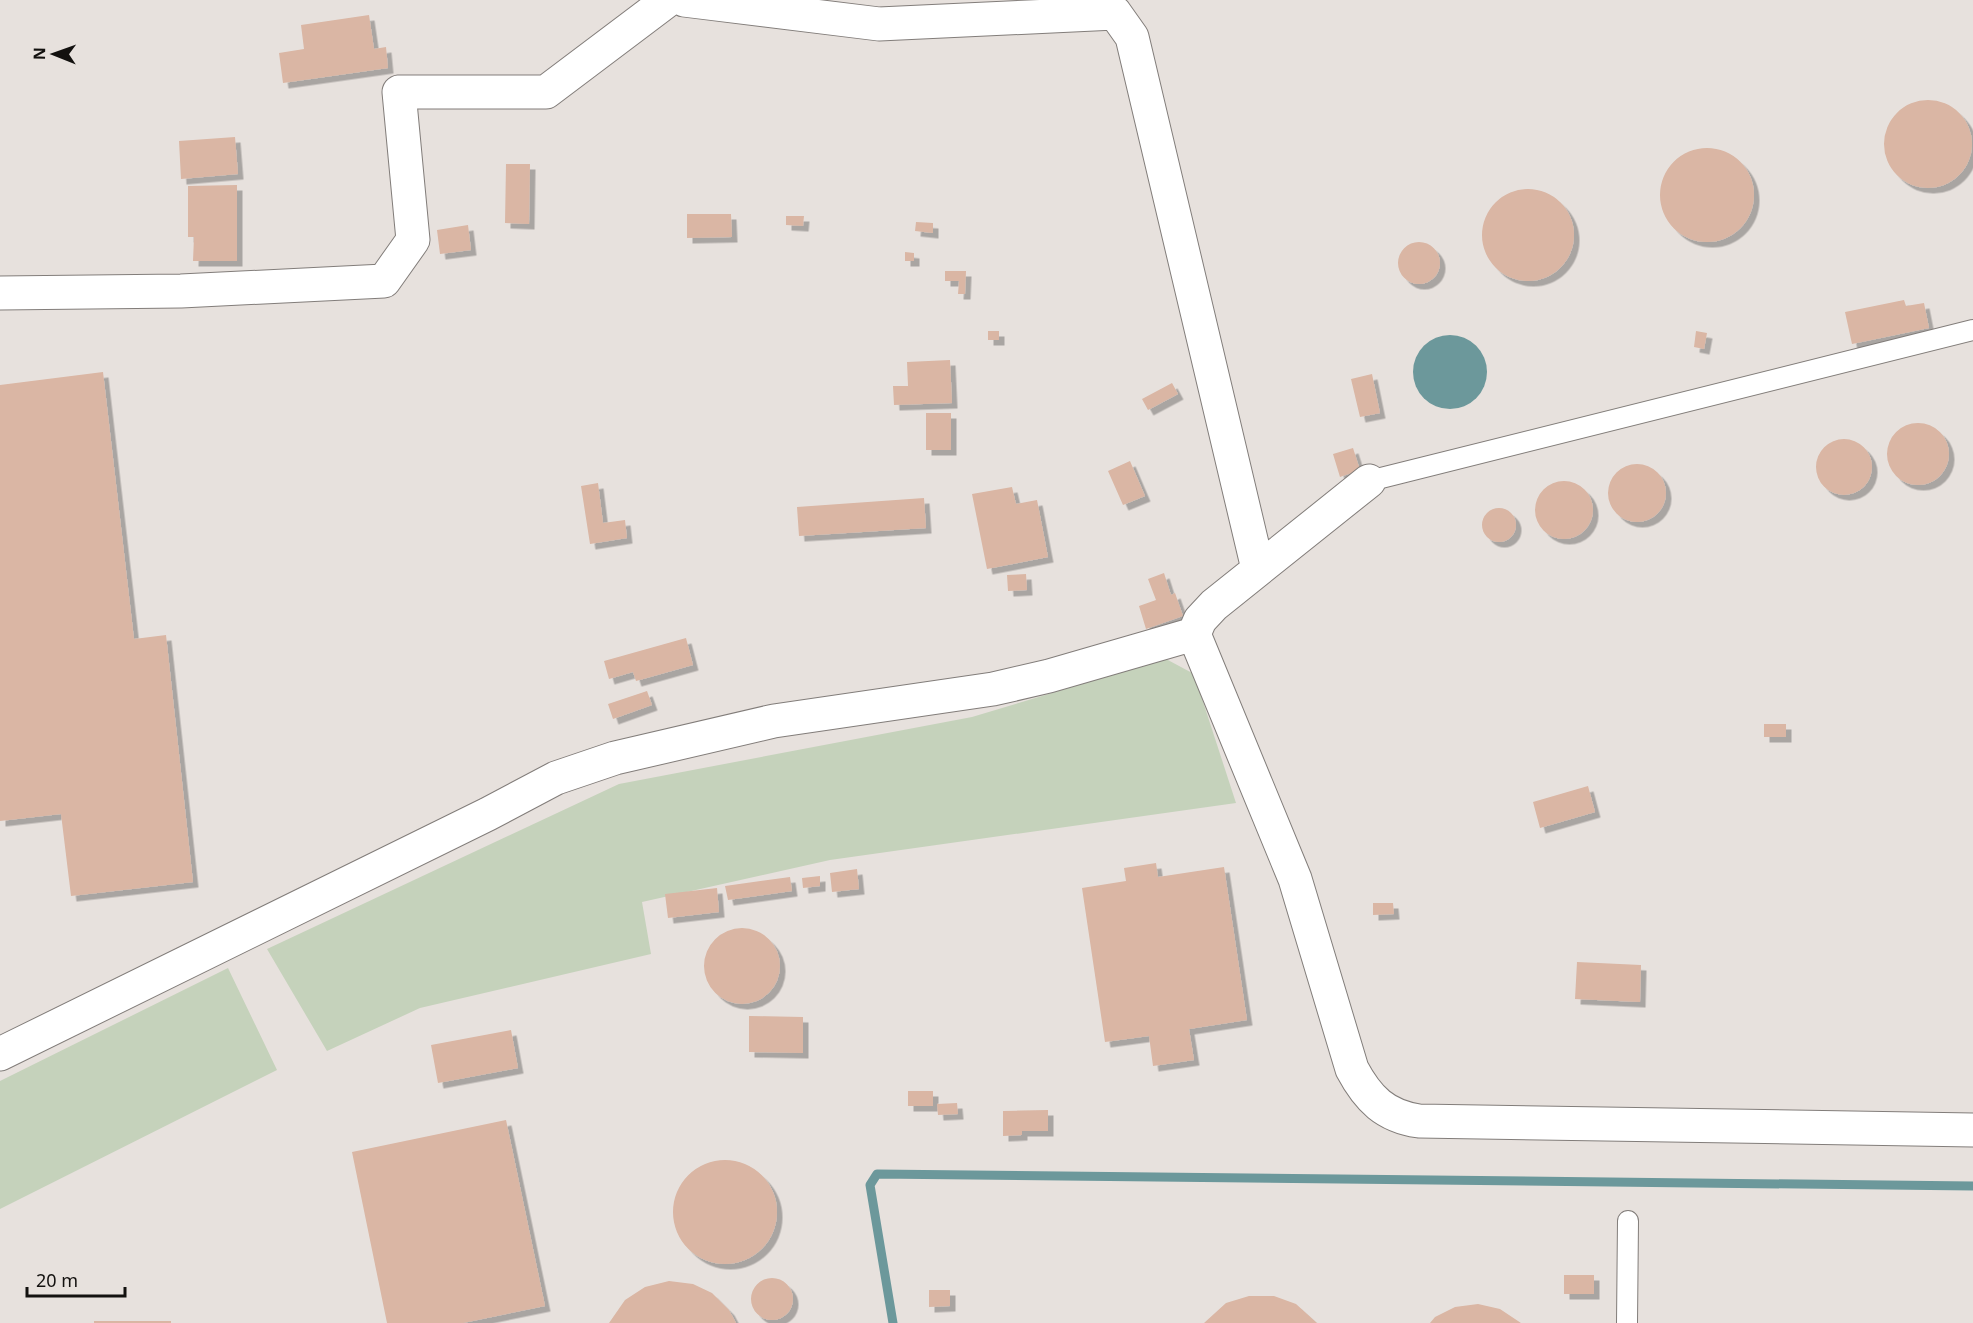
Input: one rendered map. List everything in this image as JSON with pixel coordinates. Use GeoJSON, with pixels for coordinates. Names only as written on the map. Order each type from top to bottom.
{"type":"FeatureCollection","features":[{"type":"Feature","properties":{"kind":"street"},"geometry":{"type":"LineString","coordinates":[[0,294],[181,291],[384,281],[413,240],[399,92],[546,92],[668,0]]}},
{"type":"Feature","properties":{"kind":"street"},"geometry":{"type":"LineString","coordinates":[[684,0],[879,24],[1115,13],[1132,38],[1258,569]]}},
{"type":"Feature","properties":{"kind":"street"},"geometry":{"type":"LineString","coordinates":[[1369,481],[1214,605],[1200,620],[1194,634],[1295,879],[1352,1069],[1365,1093],[1383,1109],[1401,1118],[1419,1122],[1973,1130]]}},
{"type":"Feature","properties":{"kind":"street"},"geometry":{"type":"LineString","coordinates":[[0,1054],[488,814],[556,777],[615,758],[774,721],[937,698],[1027,681],[1194,634]]}},
{"type":"Feature","properties":{"kind":"lane"},"geometry":{"type":"LineString","coordinates":[[1369,481],[1973,330]]}},
{"type":"Feature","properties":{"kind":"lane"},"geometry":{"type":"LineString","coordinates":[[1627,1323],[1628,1221]]}},
{"type":"Feature","properties":{"kind":"green space"},"geometry":{"type":"Polygon","coordinates":[[[1166,659],[1194,674],[1236,803],[830,860],[642,902],[651,954],[420,1008],[327,1051],[267,949],[619,784],[972,717],[1166,659]]]}},
{"type":"Feature","properties":{"kind":"green space"},"geometry":{"type":"Polygon","coordinates":[[[228,968],[277,1070],[0,1209],[0,1081],[228,968]]]}},
{"type":"Feature","properties":{"kind":"water"},"geometry":{"type":"Polygon","coordinates":[[[1450,335],[1464,338],[1476,346],[1484,358],[1487,372],[1484,386],[1476,398],[1464,406],[1450,409],[1436,406],[1424,398],[1416,386],[1413,372],[1416,358],[1424,346],[1436,338],[1450,335]]]}},
{"type":"Feature","properties":{"kind":"building"},"geometry":{"type":"Polygon","coordinates":[[[369,15],[374,49],[386,47],[388,68],[283,83],[279,53],[304,49],[301,25],[369,15]]]}},
{"type":"Feature","properties":{"kind":"building"},"geometry":{"type":"Polygon","coordinates":[[[1928,100],[1953,107],[1965,119],[1972,144],[1965,169],[1953,181],[1928,188],[1903,181],[1891,169],[1884,144],[1891,119],[1903,107],[1928,100]]]}},
{"type":"Feature","properties":{"kind":"building"},"geometry":{"type":"Polygon","coordinates":[[[235,137],[238,174],[181,179],[179,141],[235,137]]]}},
{"type":"Feature","properties":{"kind":"building"},"geometry":{"type":"Polygon","coordinates":[[[1707,148],[1725,151],[1740,162],[1751,177],[1754,195],[1751,213],[1740,228],[1725,239],[1707,242],[1689,239],[1674,228],[1663,213],[1660,195],[1663,177],[1674,162],[1689,151],[1707,148]]]}},
{"type":"Feature","properties":{"kind":"building"},"geometry":{"type":"Polygon","coordinates":[[[506,164],[530,164],[529,224],[505,223],[506,164]]]}},
{"type":"Feature","properties":{"kind":"building"},"geometry":{"type":"Polygon","coordinates":[[[237,185],[237,261],[193,261],[194,237],[188,237],[188,186],[237,185]]]}},
{"type":"Feature","properties":{"kind":"building"},"geometry":{"type":"Polygon","coordinates":[[[1519,189],[1537,189],[1554,196],[1567,209],[1574,226],[1574,244],[1567,261],[1554,274],[1537,281],[1519,281],[1502,274],[1489,261],[1482,244],[1482,226],[1489,209],[1502,196],[1519,189]]]}},
{"type":"Feature","properties":{"kind":"building"},"geometry":{"type":"Polygon","coordinates":[[[687,214],[731,214],[732,237],[687,238],[687,214]]]}},
{"type":"Feature","properties":{"kind":"building"},"geometry":{"type":"Polygon","coordinates":[[[786,216],[804,216],[803,226],[786,225],[786,216]]]}},
{"type":"Feature","properties":{"kind":"building"},"geometry":{"type":"Polygon","coordinates":[[[916,222],[933,223],[933,233],[915,231],[916,222]]]}},
{"type":"Feature","properties":{"kind":"building"},"geometry":{"type":"Polygon","coordinates":[[[468,225],[471,250],[440,254],[437,230],[468,225]]]}},
{"type":"Feature","properties":{"kind":"building"},"geometry":{"type":"Polygon","coordinates":[[[1419,242],[1427,243],[1434,248],[1439,255],[1439,271],[1434,278],[1427,283],[1419,284],[1411,283],[1404,278],[1399,271],[1398,263],[1399,255],[1404,248],[1411,243],[1419,242]]]}},
{"type":"Feature","properties":{"kind":"building"},"geometry":{"type":"Polygon","coordinates":[[[905,252],[914,253],[914,261],[905,261],[905,252]]]}},
{"type":"Feature","properties":{"kind":"building"},"geometry":{"type":"Polygon","coordinates":[[[945,271],[966,271],[965,294],[958,294],[959,281],[945,281],[945,271]]]}},
{"type":"Feature","properties":{"kind":"building"},"geometry":{"type":"Polygon","coordinates":[[[1904,300],[1906,306],[1924,303],[1929,328],[1852,344],[1845,312],[1904,300]]]}},
{"type":"Feature","properties":{"kind":"building"},"geometry":{"type":"Polygon","coordinates":[[[988,331],[999,331],[999,340],[988,340],[988,331]]]}},
{"type":"Feature","properties":{"kind":"building"},"geometry":{"type":"Polygon","coordinates":[[[1696,331],[1707,333],[1704,349],[1694,347],[1696,331]]]}},
{"type":"Feature","properties":{"kind":"building"},"geometry":{"type":"Polygon","coordinates":[[[950,360],[952,403],[894,405],[893,386],[908,386],[907,362],[950,360]]]}},
{"type":"Feature","properties":{"kind":"building"},"geometry":{"type":"Polygon","coordinates":[[[103,372],[134,639],[166,635],[193,882],[71,896],[61,814],[0,821],[0,385],[103,372]]]}},
{"type":"Feature","properties":{"kind":"building"},"geometry":{"type":"Polygon","coordinates":[[[1372,374],[1380,413],[1360,417],[1351,379],[1372,374]]]}},
{"type":"Feature","properties":{"kind":"building"},"geometry":{"type":"Polygon","coordinates":[[[1172,383],[1178,394],[1148,410],[1142,399],[1172,383]]]}},
{"type":"Feature","properties":{"kind":"building"},"geometry":{"type":"Polygon","coordinates":[[[926,413],[951,413],[951,450],[926,450],[926,413]]]}},
{"type":"Feature","properties":{"kind":"building"},"geometry":{"type":"Polygon","coordinates":[[[1912,423],[1924,423],[1940,432],[1947,442],[1949,454],[1947,466],[1940,476],[1924,485],[1912,485],[1901,480],[1892,471],[1887,460],[1887,448],[1892,437],[1901,428],[1912,423]]]}},
{"type":"Feature","properties":{"kind":"building"},"geometry":{"type":"Polygon","coordinates":[[[1838,439],[1850,439],[1860,443],[1868,451],[1872,467],[1868,483],[1860,491],[1850,495],[1838,495],[1828,491],[1820,483],[1816,473],[1816,461],[1820,451],[1828,443],[1838,439]]]}},
{"type":"Feature","properties":{"kind":"building"},"geometry":{"type":"Polygon","coordinates":[[[1353,448],[1360,470],[1340,477],[1333,454],[1353,448]]]}},
{"type":"Feature","properties":{"kind":"building"},"geometry":{"type":"Polygon","coordinates":[[[1130,461],[1145,496],[1123,505],[1108,471],[1130,461]]]}},
{"type":"Feature","properties":{"kind":"building"},"geometry":{"type":"Polygon","coordinates":[[[1637,464],[1653,469],[1661,477],[1666,493],[1661,509],[1653,517],[1637,522],[1621,517],[1613,509],[1608,493],[1613,477],[1621,469],[1637,464]]]}},
{"type":"Feature","properties":{"kind":"building"},"geometry":{"type":"Polygon","coordinates":[[[1558,481],[1570,481],[1585,489],[1593,504],[1593,516],[1585,531],[1570,539],[1558,539],[1543,531],[1535,516],[1535,504],[1543,489],[1558,481]]]}},
{"type":"Feature","properties":{"kind":"building"},"geometry":{"type":"Polygon","coordinates":[[[598,483],[603,523],[625,520],[627,538],[590,544],[581,486],[598,483]]]}},
{"type":"Feature","properties":{"kind":"building"},"geometry":{"type":"Polygon","coordinates":[[[1012,487],[1016,504],[1037,500],[1048,557],[987,569],[972,494],[1012,487]]]}},
{"type":"Feature","properties":{"kind":"building"},"geometry":{"type":"Polygon","coordinates":[[[924,498],[926,528],[799,536],[797,507],[924,498]]]}},
{"type":"Feature","properties":{"kind":"building"},"geometry":{"type":"Polygon","coordinates":[[[1499,508],[1511,513],[1516,525],[1511,537],[1499,542],[1487,537],[1482,525],[1487,513],[1499,508]]]}},
{"type":"Feature","properties":{"kind":"building"},"geometry":{"type":"Polygon","coordinates":[[[1164,573],[1171,595],[1175,593],[1183,616],[1146,629],[1139,606],[1156,600],[1148,579],[1164,573]]]}},
{"type":"Feature","properties":{"kind":"building"},"geometry":{"type":"Polygon","coordinates":[[[1026,574],[1027,590],[1008,591],[1007,575],[1026,574]]]}},
{"type":"Feature","properties":{"kind":"building"},"geometry":{"type":"Polygon","coordinates":[[[686,638],[693,665],[636,681],[633,672],[609,679],[604,661],[686,638]]]}},
{"type":"Feature","properties":{"kind":"building"},"geometry":{"type":"Polygon","coordinates":[[[647,691],[652,705],[613,719],[608,704],[647,691]]]}},
{"type":"Feature","properties":{"kind":"building"},"geometry":{"type":"Polygon","coordinates":[[[1764,724],[1786,724],[1786,737],[1764,737],[1764,724]]]}},
{"type":"Feature","properties":{"kind":"building"},"geometry":{"type":"Polygon","coordinates":[[[1588,786],[1595,812],[1540,828],[1533,802],[1588,786]]]}},
{"type":"Feature","properties":{"kind":"building"},"geometry":{"type":"Polygon","coordinates":[[[1156,863],[1158,877],[1224,867],[1247,1020],[1189,1029],[1194,1060],[1153,1066],[1149,1036],[1105,1042],[1082,888],[1126,881],[1124,868],[1156,863]]]}},
{"type":"Feature","properties":{"kind":"building"},"geometry":{"type":"Polygon","coordinates":[[[857,869],[859,889],[832,892],[830,873],[857,869]]]}},
{"type":"Feature","properties":{"kind":"building"},"geometry":{"type":"Polygon","coordinates":[[[820,876],[820,886],[803,888],[802,878],[820,876]]]}},
{"type":"Feature","properties":{"kind":"building"},"geometry":{"type":"Polygon","coordinates":[[[790,877],[792,891],[728,900],[725,886],[790,877]]]}},
{"type":"Feature","properties":{"kind":"building"},"geometry":{"type":"Polygon","coordinates":[[[717,888],[719,912],[668,918],[665,894],[717,888]]]}},
{"type":"Feature","properties":{"kind":"building"},"geometry":{"type":"Polygon","coordinates":[[[1373,903],[1393,903],[1394,914],[1373,915],[1373,903]]]}},
{"type":"Feature","properties":{"kind":"building"},"geometry":{"type":"Polygon","coordinates":[[[742,928],[757,931],[769,939],[777,951],[780,966],[777,981],[769,993],[757,1001],[742,1004],[727,1001],[715,993],[707,981],[704,966],[707,951],[715,939],[727,931],[742,928]]]}},
{"type":"Feature","properties":{"kind":"building"},"geometry":{"type":"Polygon","coordinates":[[[1577,962],[1641,965],[1640,1002],[1575,999],[1577,962]]]}},
{"type":"Feature","properties":{"kind":"building"},"geometry":{"type":"Polygon","coordinates":[[[749,1016],[803,1017],[803,1053],[749,1052],[749,1016]]]}},
{"type":"Feature","properties":{"kind":"building"},"geometry":{"type":"Polygon","coordinates":[[[511,1030],[518,1068],[438,1083],[431,1045],[511,1030]]]}},
{"type":"Feature","properties":{"kind":"building"},"geometry":{"type":"Polygon","coordinates":[[[908,1091],[933,1091],[933,1106],[908,1106],[908,1091]]]}},
{"type":"Feature","properties":{"kind":"building"},"geometry":{"type":"Polygon","coordinates":[[[957,1103],[958,1114],[938,1115],[937,1104],[957,1103]]]}},
{"type":"Feature","properties":{"kind":"building"},"geometry":{"type":"Polygon","coordinates":[[[1048,1110],[1048,1131],[1022,1131],[1022,1135],[1003,1136],[1003,1111],[1048,1110]]]}},
{"type":"Feature","properties":{"kind":"building"},"geometry":{"type":"Polygon","coordinates":[[[506,1120],[545,1306],[463,1323],[387,1323],[352,1152],[506,1120]]]}},
{"type":"Feature","properties":{"kind":"building"},"geometry":{"type":"Polygon","coordinates":[[[725,1160],[745,1164],[762,1175],[773,1192],[777,1212],[773,1232],[762,1249],[745,1260],[725,1264],[705,1260],[688,1249],[677,1232],[673,1212],[677,1192],[688,1175],[705,1164],[725,1160]]]}},
{"type":"Feature","properties":{"kind":"building"},"geometry":{"type":"Polygon","coordinates":[[[1564,1275],[1594,1275],[1594,1294],[1564,1294],[1564,1275]]]}},
{"type":"Feature","properties":{"kind":"building"},"geometry":{"type":"Polygon","coordinates":[[[772,1278],[780,1279],[787,1284],[792,1291],[792,1307],[787,1314],[780,1319],[772,1320],[764,1319],[757,1314],[752,1307],[751,1299],[752,1291],[757,1284],[764,1279],[772,1278]]]}},
{"type":"Feature","properties":{"kind":"building"},"geometry":{"type":"Polygon","coordinates":[[[669,1281],[693,1284],[712,1293],[729,1310],[736,1323],[609,1323],[625,1300],[645,1287],[669,1281]]]}},
{"type":"Feature","properties":{"kind":"building"},"geometry":{"type":"Polygon","coordinates":[[[929,1290],[950,1290],[950,1306],[929,1307],[929,1290]]]}},
{"type":"Feature","properties":{"kind":"building"},"geometry":{"type":"Polygon","coordinates":[[[1249,1296],[1274,1296],[1296,1304],[1317,1323],[1204,1323],[1226,1303],[1249,1296]]]}},
{"type":"Feature","properties":{"kind":"building"},"geometry":{"type":"Polygon","coordinates":[[[1478,1304],[1500,1309],[1521,1323],[1430,1323],[1435,1317],[1455,1307],[1478,1304]]]}},
{"type":"Feature","properties":{"kind":"building"},"geometry":{"type":"Polygon","coordinates":[[[94,1321],[171,1321],[171,1323],[94,1323],[94,1321]]]}},
{"type":"Feature","properties":{"kind":"waterway"},"geometry":{"type":"LineString","coordinates":[[893,1323],[870,1185],[877,1174],[1973,1186]]}}]}
